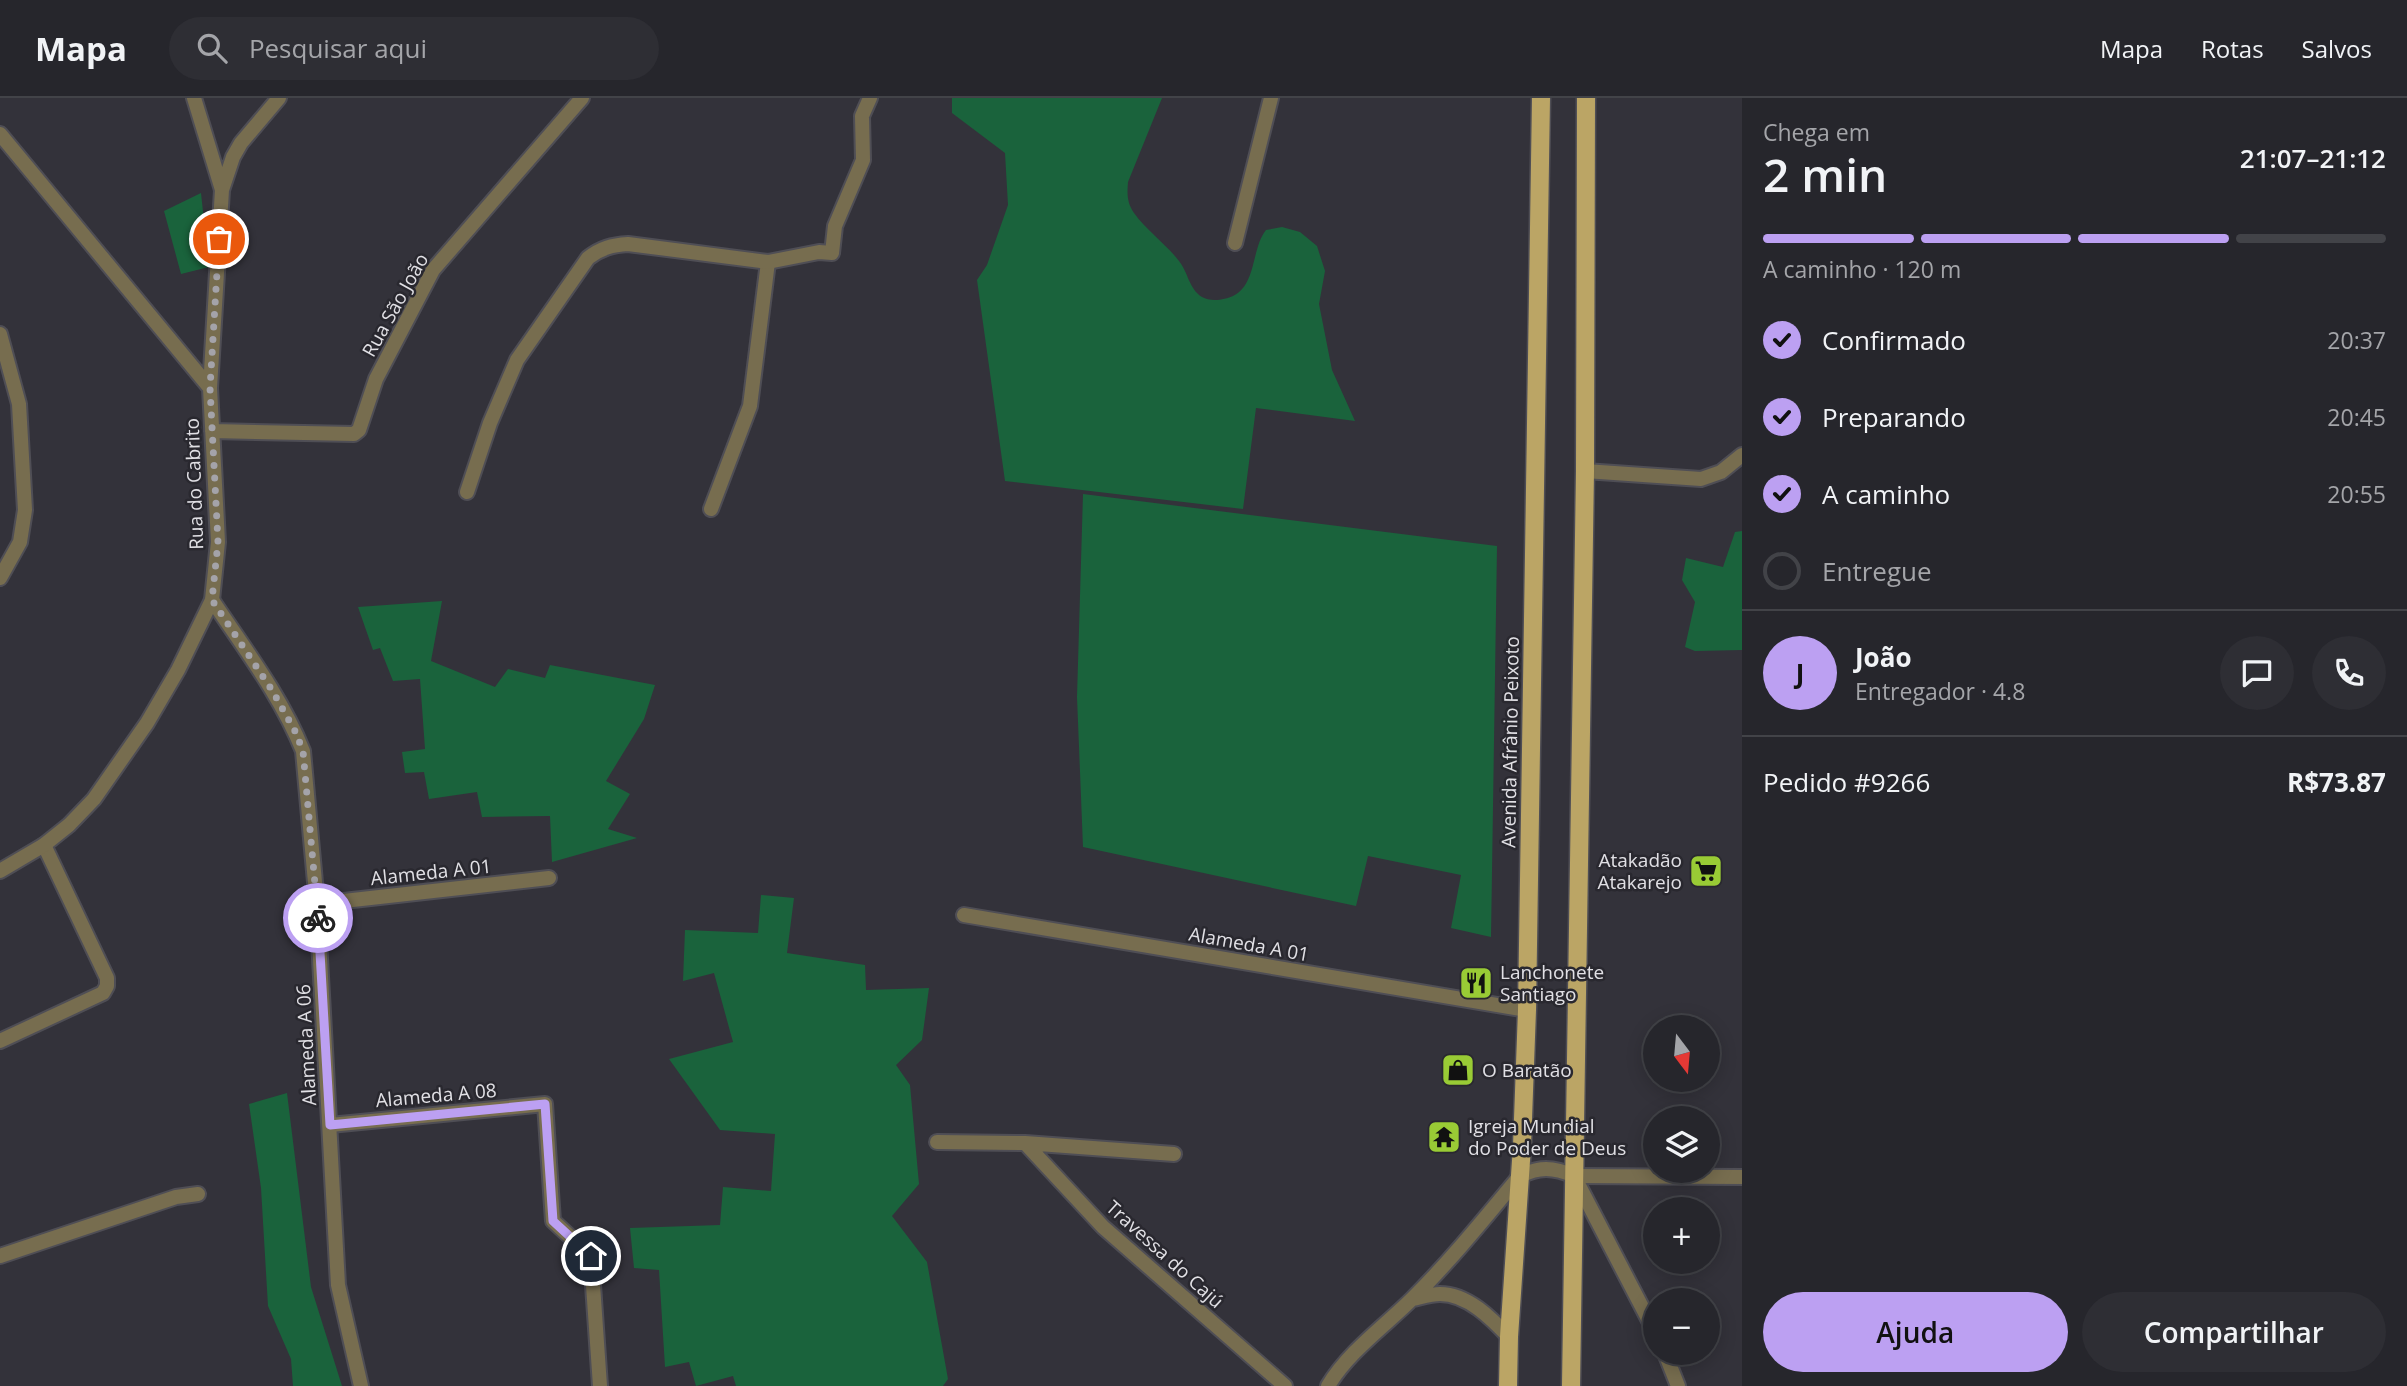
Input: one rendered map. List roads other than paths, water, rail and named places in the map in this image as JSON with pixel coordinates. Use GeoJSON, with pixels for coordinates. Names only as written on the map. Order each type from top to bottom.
{"type":"FeatureCollection","features":[{"type":"Feature","properties":{"kind":"main road","name":"Avenida Afrânio Peixoto"},"geometry":{"type":"LineString","coordinates":[[1508,1386],[1527,1010],[1541,98]]}},
{"type":"Feature","properties":{"kind":"main road"},"geometry":{"type":"LineString","coordinates":[[1571,1386],[1585,471],[1586,98]]}},
{"type":"Feature","properties":{"kind":"street"},"geometry":{"type":"LineString","coordinates":[[194,98],[222,190]]}},
{"type":"Feature","properties":{"kind":"street"},"geometry":{"type":"LineString","coordinates":[[222,190],[241,143],[279,98]]}},
{"type":"Feature","properties":{"kind":"street","name":"Rua São João"},"geometry":{"type":"LineString","coordinates":[[212,431],[354,434],[359,430],[376,379],[433,270],[582,98]]}},
{"type":"Feature","properties":{"kind":"street"},"geometry":{"type":"LineString","coordinates":[[467,492],[490,423],[517,360],[588,258],[597,251],[612,245],[628,244],[768,262],[819,252],[832,253],[835,226],[863,160],[862,116],[870,98]]}},
{"type":"Feature","properties":{"kind":"street"},"geometry":{"type":"LineString","coordinates":[[1235,243],[1271,98]]}},
{"type":"Feature","properties":{"kind":"street"},"geometry":{"type":"LineString","coordinates":[[0,134],[210,388]]}},
{"type":"Feature","properties":{"kind":"street","name":"Rua do Cabrito"},"geometry":{"type":"LineString","coordinates":[[0,871],[44,845],[69,825],[94,799],[147,723],[178,670],[212,600],[218,542],[210,388],[222,190]]}},
{"type":"Feature","properties":{"kind":"street"},"geometry":{"type":"LineString","coordinates":[[711,509],[750,406],[768,262]]}},
{"type":"Feature","properties":{"kind":"street"},"geometry":{"type":"LineString","coordinates":[[0,334],[19,404],[25,510],[20,542],[0,579]]}},
{"type":"Feature","properties":{"kind":"street"},"geometry":{"type":"LineString","coordinates":[[1585,471],[1701,479],[1721,472],[1742,455]]}},
{"type":"Feature","properties":{"kind":"street","name":"Alameda A 06"},"geometry":{"type":"LineString","coordinates":[[212,600],[272,690],[303,751],[317,904],[338,1285],[361,1386]]}},
{"type":"Feature","properties":{"kind":"street"},"geometry":{"type":"LineString","coordinates":[[0,1041],[103,993],[107,986],[107,978],[44,845]]}},
{"type":"Feature","properties":{"kind":"street","name":"Alameda A 01"},"geometry":{"type":"LineString","coordinates":[[317,904],[550,878]]}},
{"type":"Feature","properties":{"kind":"street","name":"Alameda A 01"},"geometry":{"type":"LineString","coordinates":[[964,915],[1527,1010]]}},
{"type":"Feature","properties":{"kind":"street","name":"Alameda A 08"},"geometry":{"type":"LineString","coordinates":[[330,1125],[545,1104],[553,1221],[591,1256],[600,1386]]}},
{"type":"Feature","properties":{"kind":"street"},"geometry":{"type":"LineString","coordinates":[[937,1142],[1025,1143],[1174,1154]]}},
{"type":"Feature","properties":{"kind":"street","name":"Travessa do Cajú"},"geometry":{"type":"LineString","coordinates":[[1025,1143],[1103,1227],[1285,1386]]}},
{"type":"Feature","properties":{"kind":"street"},"geometry":{"type":"LineString","coordinates":[[1328,1386],[1345,1362],[1454,1256],[1519,1177],[1529,1171],[1543,1168],[1574,1176],[1742,1177]]}},
{"type":"Feature","properties":{"kind":"street"},"geometry":{"type":"LineString","coordinates":[[1574,1176],[1643,1309]]}},
{"type":"Feature","properties":{"kind":"street"},"geometry":{"type":"LineString","coordinates":[[0,1256],[176,1197],[198,1194]]}},
{"type":"Feature","properties":{"kind":"street"},"geometry":{"type":"LineString","coordinates":[[1412,1299],[1438,1293],[1458,1298],[1488,1315],[1509,1337]]}},
{"type":"Feature","properties":{"kind":"street"},"geometry":{"type":"LineString","coordinates":[[1670,1365],[1678,1386]]}},
{"type":"Feature","properties":{"kind":"place","name":"Atakadão Atakarejo"},"geometry":{"type":"Point","coordinates":[1706,871]}},
{"type":"Feature","properties":{"kind":"place","name":"Lanchonete Santiago"},"geometry":{"type":"Point","coordinates":[1476,983]}},
{"type":"Feature","properties":{"kind":"place","name":"O Baratão"},"geometry":{"type":"Point","coordinates":[1458,1070]}},
{"type":"Feature","properties":{"kind":"place","name":"Igreja Mundial do Poder de Deus"},"geometry":{"type":"Point","coordinates":[1444,1137]}}]}
